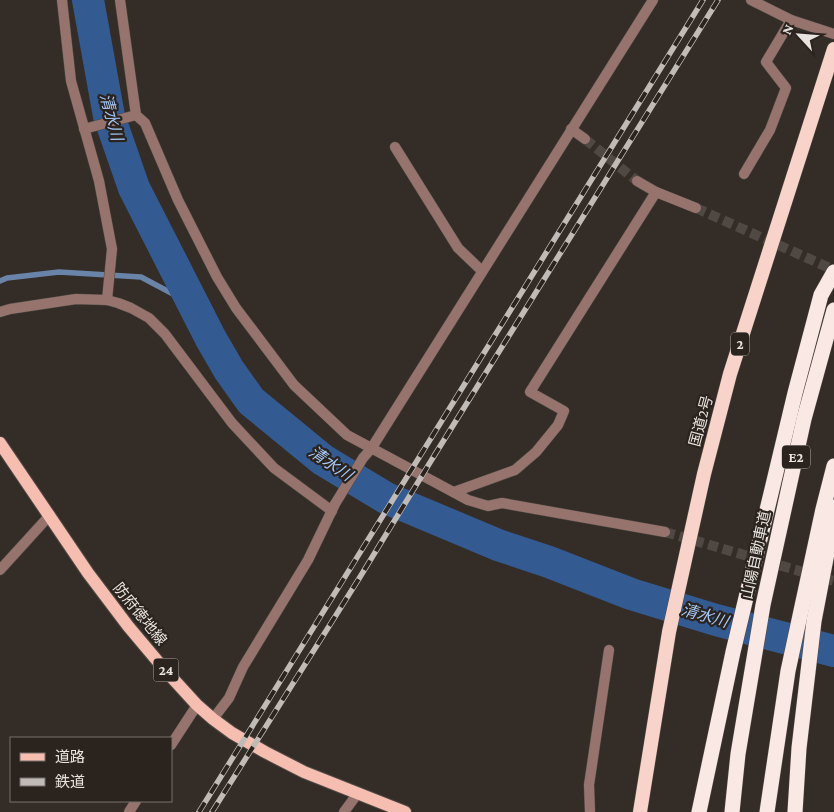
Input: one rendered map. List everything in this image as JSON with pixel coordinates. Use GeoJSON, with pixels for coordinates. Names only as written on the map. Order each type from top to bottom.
{"type":"FeatureCollection","features":[{"type":"Feature","properties":{"kind":"highway","name":"国道2号"},"geometry":{"type":"LineString","coordinates":[[640,812],[669,632],[704,474],[730,374],[834,49]]}},
{"type":"Feature","properties":{"kind":"highway"},"geometry":{"type":"LineString","coordinates":[[699,812],[733,652],[802,366],[821,295],[834,272]]}},
{"type":"Feature","properties":{"kind":"highway","name":"山陽自動車道"},"geometry":{"type":"LineString","coordinates":[[732,812],[738,754],[763,605],[804,420],[834,310]]}},
{"type":"Feature","properties":{"kind":"highway"},"geometry":{"type":"LineString","coordinates":[[768,812],[788,671],[799,615],[834,466]]}},
{"type":"Feature","properties":{"kind":"highway"},"geometry":{"type":"LineString","coordinates":[[795,812],[799,748],[814,621],[834,507]]}},
{"type":"Feature","properties":{"kind":"main road","name":"防府徳地線"},"geometry":{"type":"LineString","coordinates":[[0,442],[88,573],[128,626],[197,705],[232,732],[288,764],[405,812]]}},
{"type":"Feature","properties":{"kind":"street"},"geometry":{"type":"LineString","coordinates":[[62,0],[71,82],[99,181],[112,250],[107,300]]}},
{"type":"Feature","properties":{"kind":"street"},"geometry":{"type":"LineString","coordinates":[[120,0],[136,115],[145,123],[178,200],[217,277],[236,308],[294,385],[347,435],[468,500],[488,506],[502,503],[665,532]]}},
{"type":"Feature","properties":{"kind":"street"},"geometry":{"type":"LineString","coordinates":[[213,719],[229,698],[243,667],[308,560],[334,508],[363,458],[371,449],[653,0]]}},
{"type":"Feature","properties":{"kind":"street"},"geometry":{"type":"LineString","coordinates":[[751,0],[791,20],[834,34]]}},
{"type":"Feature","properties":{"kind":"street"},"geometry":{"type":"LineString","coordinates":[[744,174],[770,130],[786,88],[766,62],[791,20]]}},
{"type":"Feature","properties":{"kind":"street"},"geometry":{"type":"LineString","coordinates":[[84,129],[136,115]]}},
{"type":"Feature","properties":{"kind":"street"},"geometry":{"type":"LineString","coordinates":[[572,129],[585,139]]}},
{"type":"Feature","properties":{"kind":"street"},"geometry":{"type":"LineString","coordinates":[[395,147],[458,248],[482,271]]}},
{"type":"Feature","properties":{"kind":"street"},"geometry":{"type":"LineString","coordinates":[[637,181],[656,192],[696,208]]}},
{"type":"Feature","properties":{"kind":"street"},"geometry":{"type":"LineString","coordinates":[[454,492],[515,470],[536,452],[558,425],[564,411],[530,392],[656,192]]}},
{"type":"Feature","properties":{"kind":"street"},"geometry":{"type":"LineString","coordinates":[[0,312],[76,299],[107,300],[131,308],[149,318],[165,334],[232,423],[274,468],[334,508]]}},
{"type":"Feature","properties":{"kind":"street"},"geometry":{"type":"LineString","coordinates":[[0,570],[50,515]]}},
{"type":"Feature","properties":{"kind":"street"},"geometry":{"type":"LineString","coordinates":[[590,812],[589,785],[609,650]]}},
{"type":"Feature","properties":{"kind":"street"},"geometry":{"type":"LineString","coordinates":[[172,743],[197,705]]}},
{"type":"Feature","properties":{"kind":"street"},"geometry":{"type":"LineString","coordinates":[[344,812],[358,793]]}},
{"type":"Feature","properties":{"kind":"waterway","name":"清水川"},"geometry":{"type":"LineString","coordinates":[[88,0],[109,116],[134,188],[211,339],[229,370],[251,401],[323,460],[386,498],[498,545],[549,562],[631,594],[716,620],[834,651]]}},
{"type":"Feature","properties":{"kind":"waterway"},"geometry":{"type":"LineString","coordinates":[[0,281],[7,278],[59,272],[141,277],[192,304]]}},
{"type":"Feature","properties":{"kind":"tunnel"},"geometry":{"type":"LineString","coordinates":[[585,139],[637,181]]}},
{"type":"Feature","properties":{"kind":"tunnel"},"geometry":{"type":"LineString","coordinates":[[696,208],[834,270]]}},
{"type":"Feature","properties":{"kind":"tunnel"},"geometry":{"type":"LineString","coordinates":[[665,532],[834,581]]}},
{"type":"Feature","properties":{"kind":"railway"},"geometry":{"type":"LineString","coordinates":[[199,812],[703,0]]}},
{"type":"Feature","properties":{"kind":"railway"},"geometry":{"type":"LineString","coordinates":[[212,812],[718,0]]}}]}
